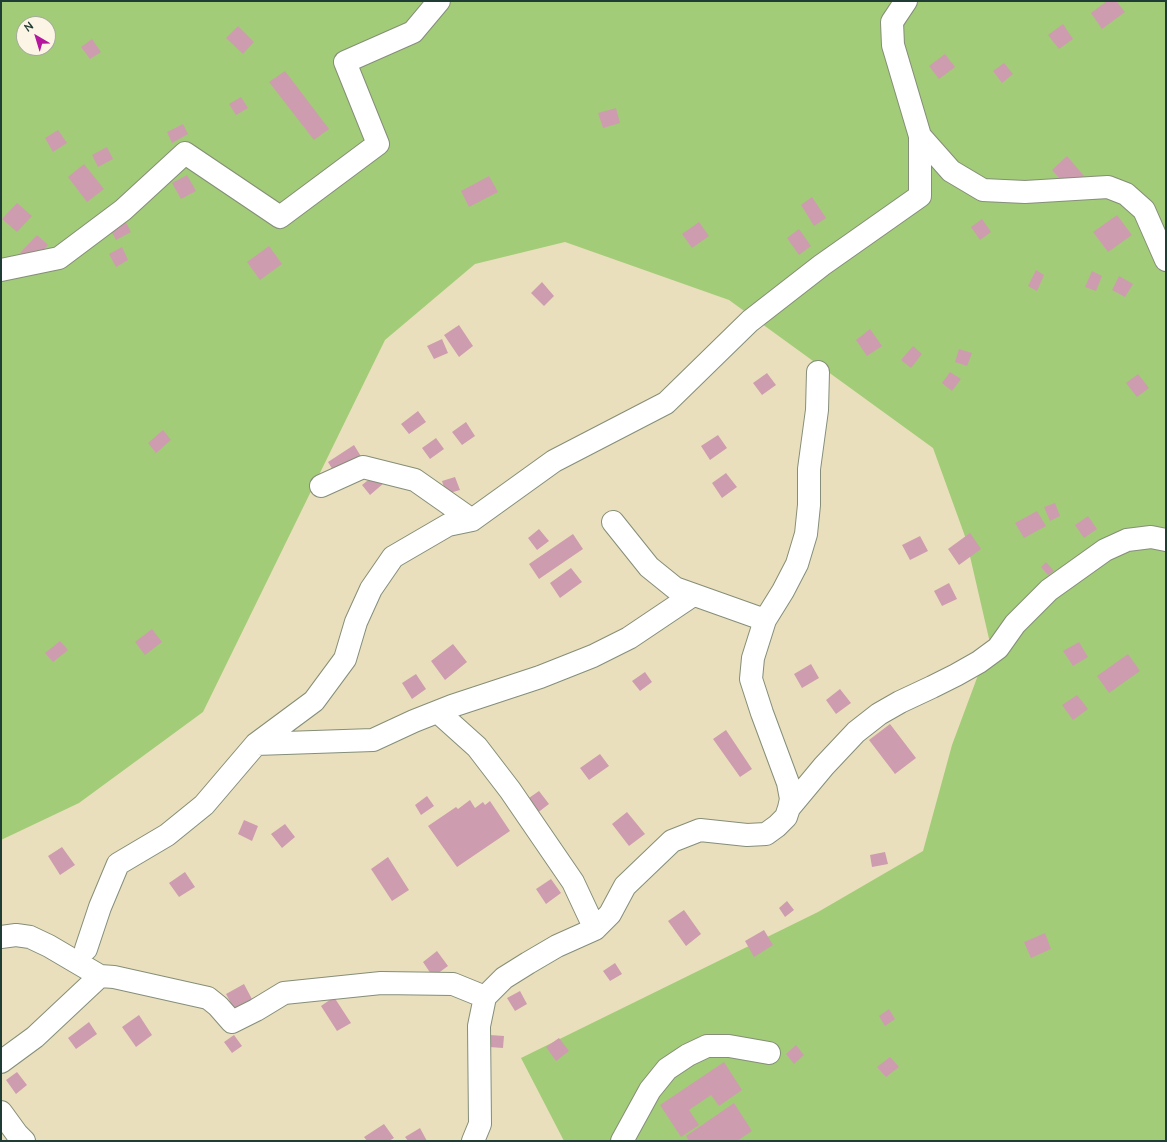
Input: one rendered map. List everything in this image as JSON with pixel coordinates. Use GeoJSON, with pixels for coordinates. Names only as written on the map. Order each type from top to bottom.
{"type":"FeatureCollection","features":[{"type":"Feature","properties":{"kind":"street"},"geometry":{"type":"LineString","coordinates":[[1,270],[59,258],[124,210],[185,153],[280,217],[378,144],[345,62],[413,32],[439,1]]}},
{"type":"Feature","properties":{"kind":"street"},"geometry":{"type":"LineString","coordinates":[[86,949],[100,907],[118,864],[167,835],[204,805],[256,744],[314,701],[345,659],[359,615],[371,589],[393,557],[448,525],[472,520],[554,461],[666,403],[750,321],[822,265],[920,196],[920,136],[892,45],[892,22],[906,1]]}},
{"type":"Feature","properties":{"kind":"street"},"geometry":{"type":"LineString","coordinates":[[920,136],[951,170],[983,190],[1025,192],[1108,187],[1126,194],[1144,210],[1166,260]]}},
{"type":"Feature","properties":{"kind":"street"},"geometry":{"type":"LineString","coordinates":[[790,808],[791,798],[788,783],[751,679],[753,658],[765,620],[783,591],[797,564],[806,534],[809,505],[809,469],[817,410],[818,372]]}},
{"type":"Feature","properties":{"kind":"street"},"geometry":{"type":"LineString","coordinates":[[321,486],[363,467],[415,480],[472,520]]}},
{"type":"Feature","properties":{"kind":"street"},"geometry":{"type":"LineString","coordinates":[[612,522],[649,567],[674,588],[765,620]]}},
{"type":"Feature","properties":{"kind":"street"},"geometry":{"type":"LineString","coordinates":[[473,1141],[480,1124],[479,1026],[486,997],[504,978],[557,946],[595,929],[610,914],[625,886],[672,842],[700,830],[747,835],[766,834],[786,817],[790,808],[824,766],[856,732],[879,714],[900,702],[932,688],[979,662],[998,648],[1015,624],[1049,590],[1105,550],[1127,540],[1151,537],[1166,540]]}},
{"type":"Feature","properties":{"kind":"street"},"geometry":{"type":"LineString","coordinates":[[256,744],[373,740],[438,712],[540,677],[593,656],[629,638],[693,595]]}},
{"type":"Feature","properties":{"kind":"street"},"geometry":{"type":"LineString","coordinates":[[438,712],[477,747],[510,790],[573,882],[595,929]]}},
{"type":"Feature","properties":{"kind":"street"},"geometry":{"type":"LineString","coordinates":[[1,937],[16,934],[30,937],[49,946],[100,976],[114,977],[208,998],[218,1006],[232,1022],[256,1010],[284,993],[381,983],[453,984],[486,997]]}},
{"type":"Feature","properties":{"kind":"street"},"geometry":{"type":"LineString","coordinates":[[1,1062],[35,1037],[100,976]]}},
{"type":"Feature","properties":{"kind":"street"},"geometry":{"type":"LineString","coordinates":[[622,1141],[650,1090],[667,1069],[688,1055],[707,1046],[729,1046],[769,1052]]}},
{"type":"Feature","properties":{"kind":"street"},"geometry":{"type":"LineString","coordinates":[[1,1112],[24,1141]]}},
{"type":"Feature","properties":{"kind":"green space"},"geometry":{"type":"Polygon","coordinates":[[[1,1],[1166,1],[1166,1141],[564,1141],[521,1058],[818,912],[923,851],[952,745],[990,643],[966,539],[933,448],[729,300],[565,242],[475,264],[385,340],[203,712],[79,803],[1,840],[1,1]]]}},
{"type":"Feature","properties":{"kind":"building"},"geometry":{"type":"Polygon","coordinates":[[[1107,1],[1116,1],[1125,12],[1102,29],[1091,13],[1107,1]]]}},
{"type":"Feature","properties":{"kind":"building"},"geometry":{"type":"Polygon","coordinates":[[[1063,24],[1073,39],[1059,49],[1048,35],[1063,24]]]}},
{"type":"Feature","properties":{"kind":"building"},"geometry":{"type":"Polygon","coordinates":[[[238,26],[254,42],[243,54],[226,38],[238,26]]]}},
{"type":"Feature","properties":{"kind":"building"},"geometry":{"type":"Polygon","coordinates":[[[92,39],[101,52],[90,59],[81,47],[92,39]]]}},
{"type":"Feature","properties":{"kind":"building"},"geometry":{"type":"Polygon","coordinates":[[[945,54],[955,67],[939,79],[929,66],[945,54]]]}},
{"type":"Feature","properties":{"kind":"building"},"geometry":{"type":"Polygon","coordinates":[[[1004,63],[1013,74],[1002,83],[993,71],[1004,63]]]}},
{"type":"Feature","properties":{"kind":"building"},"geometry":{"type":"Polygon","coordinates":[[[285,71],[329,129],[314,140],[269,82],[285,71]]]}},
{"type":"Feature","properties":{"kind":"building"},"geometry":{"type":"Polygon","coordinates":[[[241,97],[248,108],[236,115],[229,104],[241,97]]]}},
{"type":"Feature","properties":{"kind":"building"},"geometry":{"type":"Polygon","coordinates":[[[616,108],[620,123],[603,128],[598,113],[616,108]]]}},
{"type":"Feature","properties":{"kind":"building"},"geometry":{"type":"Polygon","coordinates":[[[183,124],[188,134],[172,143],[167,132],[183,124]]]}},
{"type":"Feature","properties":{"kind":"building"},"geometry":{"type":"Polygon","coordinates":[[[58,130],[67,143],[53,152],[45,138],[58,130]]]}},
{"type":"Feature","properties":{"kind":"building"},"geometry":{"type":"Polygon","coordinates":[[[107,147],[113,159],[98,167],[92,155],[107,147]]]}},
{"type":"Feature","properties":{"kind":"building"},"geometry":{"type":"Polygon","coordinates":[[[1067,156],[1084,176],[1069,189],[1052,170],[1067,156]]]}},
{"type":"Feature","properties":{"kind":"building"},"geometry":{"type":"Polygon","coordinates":[[[84,164],[104,189],[87,202],[68,177],[84,164]]]}},
{"type":"Feature","properties":{"kind":"building"},"geometry":{"type":"Polygon","coordinates":[[[187,175],[196,191],[181,199],[172,183],[187,175]]]}},
{"type":"Feature","properties":{"kind":"building"},"geometry":{"type":"Polygon","coordinates":[[[489,176],[498,192],[469,207],[461,191],[489,176]]]}},
{"type":"Feature","properties":{"kind":"building"},"geometry":{"type":"Polygon","coordinates":[[[812,197],[826,218],[814,226],[801,205],[812,197]]]}},
{"type":"Feature","properties":{"kind":"building"},"geometry":{"type":"Polygon","coordinates":[[[17,203],[32,216],[17,232],[2,219],[17,203]]]}},
{"type":"Feature","properties":{"kind":"building"},"geometry":{"type":"Polygon","coordinates":[[[122,215],[131,232],[116,240],[107,223],[122,215]]]}},
{"type":"Feature","properties":{"kind":"building"},"geometry":{"type":"Polygon","coordinates":[[[1117,215],[1132,235],[1108,252],[1093,232],[1117,215]]]}},
{"type":"Feature","properties":{"kind":"building"},"geometry":{"type":"Polygon","coordinates":[[[982,219],[991,232],[980,240],[971,227],[982,219]]]}},
{"type":"Feature","properties":{"kind":"building"},"geometry":{"type":"Polygon","coordinates":[[[699,222],[709,236],[692,248],[682,234],[699,222]]]}},
{"type":"Feature","properties":{"kind":"building"},"geometry":{"type":"Polygon","coordinates":[[[799,229],[811,246],[799,255],[787,238],[799,229]]]}},
{"type":"Feature","properties":{"kind":"building"},"geometry":{"type":"Polygon","coordinates":[[[37,235],[48,245],[31,263],[20,253],[37,235]]]}},
{"type":"Feature","properties":{"kind":"building"},"geometry":{"type":"Polygon","coordinates":[[[269,246],[282,264],[260,280],[247,262],[269,246]]]}},
{"type":"Feature","properties":{"kind":"building"},"geometry":{"type":"Polygon","coordinates":[[[122,247],[128,260],[116,267],[109,254],[122,247]]]}},
{"type":"Feature","properties":{"kind":"building"},"geometry":{"type":"Polygon","coordinates":[[[1036,270],[1044,275],[1037,291],[1028,286],[1036,270]]]}},
{"type":"Feature","properties":{"kind":"building"},"geometry":{"type":"Polygon","coordinates":[[[1092,271],[1102,276],[1096,291],[1085,287],[1092,271]]]}},
{"type":"Feature","properties":{"kind":"building"},"geometry":{"type":"Polygon","coordinates":[[[1119,276],[1133,284],[1125,297],[1112,290],[1119,276]]]}},
{"type":"Feature","properties":{"kind":"building"},"geometry":{"type":"Polygon","coordinates":[[[542,282],[554,296],[544,306],[531,293],[542,282]]]}},
{"type":"Feature","properties":{"kind":"building"},"geometry":{"type":"Polygon","coordinates":[[[459,325],[473,346],[459,357],[444,335],[459,325]]]}},
{"type":"Feature","properties":{"kind":"building"},"geometry":{"type":"Polygon","coordinates":[[[870,329],[882,346],[867,356],[856,340],[870,329]]]}},
{"type":"Feature","properties":{"kind":"building"},"geometry":{"type":"Polygon","coordinates":[[[442,339],[448,353],[434,359],[427,346],[442,339]]]}},
{"type":"Feature","properties":{"kind":"building"},"geometry":{"type":"Polygon","coordinates":[[[913,346],[922,354],[911,368],[901,360],[913,346]]]}},
{"type":"Feature","properties":{"kind":"building"},"geometry":{"type":"Polygon","coordinates":[[[959,349],[972,353],[967,366],[955,362],[959,349]]]}},
{"type":"Feature","properties":{"kind":"building"},"geometry":{"type":"Polygon","coordinates":[[[950,372],[961,379],[952,391],[942,383],[950,372]]]}},
{"type":"Feature","properties":{"kind":"building"},"geometry":{"type":"Polygon","coordinates":[[[767,373],[776,385],[762,395],[753,383],[767,373]]]}},
{"type":"Feature","properties":{"kind":"building"},"geometry":{"type":"Polygon","coordinates":[[[1138,374],[1149,388],[1137,397],[1126,383],[1138,374]]]}},
{"type":"Feature","properties":{"kind":"building"},"geometry":{"type":"Polygon","coordinates":[[[418,411],[426,422],[409,434],[401,424],[418,411]]]}},
{"type":"Feature","properties":{"kind":"building"},"geometry":{"type":"Polygon","coordinates":[[[466,422],[475,436],[462,445],[452,432],[466,422]]]}},
{"type":"Feature","properties":{"kind":"building"},"geometry":{"type":"Polygon","coordinates":[[[163,430],[171,440],[156,453],[148,443],[163,430]]]}},
{"type":"Feature","properties":{"kind":"building"},"geometry":{"type":"Polygon","coordinates":[[[718,435],[727,448],[710,460],[701,446],[718,435]]]}},
{"type":"Feature","properties":{"kind":"building"},"geometry":{"type":"Polygon","coordinates":[[[436,438],[444,449],[430,459],[422,448],[436,438]]]}},
{"type":"Feature","properties":{"kind":"building"},"geometry":{"type":"Polygon","coordinates":[[[354,445],[362,458],[336,475],[328,462],[354,445]]]}},
{"type":"Feature","properties":{"kind":"building"},"geometry":{"type":"Polygon","coordinates":[[[377,473],[384,483],[370,495],[362,485],[377,473]]]}},
{"type":"Feature","properties":{"kind":"building"},"geometry":{"type":"Polygon","coordinates":[[[726,473],[737,487],[722,498],[712,483],[726,473]]]}},
{"type":"Feature","properties":{"kind":"building"},"geometry":{"type":"Polygon","coordinates":[[[455,477],[460,490],[446,494],[442,481],[455,477]]]}},
{"type":"Feature","properties":{"kind":"building"},"geometry":{"type":"Polygon","coordinates":[[[1055,503],[1060,516],[1050,521],[1044,507],[1055,503]]]}},
{"type":"Feature","properties":{"kind":"building"},"geometry":{"type":"Polygon","coordinates":[[[1037,511],[1046,526],[1024,538],[1015,523],[1037,511]]]}},
{"type":"Feature","properties":{"kind":"building"},"geometry":{"type":"Polygon","coordinates":[[[1088,516],[1097,529],[1084,538],[1075,525],[1088,516]]]}},
{"type":"Feature","properties":{"kind":"building"},"geometry":{"type":"Polygon","coordinates":[[[539,529],[549,541],[537,550],[528,538],[539,529]]]}},
{"type":"Feature","properties":{"kind":"building"},"geometry":{"type":"Polygon","coordinates":[[[970,533],[981,549],[959,565],[948,549],[970,533]]]}},
{"type":"Feature","properties":{"kind":"building"},"geometry":{"type":"Polygon","coordinates":[[[573,534],[583,549],[539,579],[529,564],[573,534]]]}},
{"type":"Feature","properties":{"kind":"building"},"geometry":{"type":"Polygon","coordinates":[[[920,536],[928,551],[910,560],[902,545],[920,536]]]}},
{"type":"Feature","properties":{"kind":"building"},"geometry":{"type":"Polygon","coordinates":[[[1046,562],[1054,571],[1048,575],[1041,567],[1046,562]]]}},
{"type":"Feature","properties":{"kind":"building"},"geometry":{"type":"Polygon","coordinates":[[[571,568],[582,582],[560,598],[550,583],[571,568]]]}},
{"type":"Feature","properties":{"kind":"building"},"geometry":{"type":"Polygon","coordinates":[[[949,583],[957,599],[942,606],[934,591],[949,583]]]}},
{"type":"Feature","properties":{"kind":"building"},"geometry":{"type":"Polygon","coordinates":[[[152,629],[162,642],[145,655],[135,642],[152,629]]]}},
{"type":"Feature","properties":{"kind":"building"},"geometry":{"type":"Polygon","coordinates":[[[60,641],[68,650],[53,662],[45,653],[60,641]]]}},
{"type":"Feature","properties":{"kind":"building"},"geometry":{"type":"Polygon","coordinates":[[[1079,642],[1088,657],[1073,666],[1063,651],[1079,642]]]}},
{"type":"Feature","properties":{"kind":"building"},"geometry":{"type":"Polygon","coordinates":[[[453,644],[467,662],[445,680],[431,661],[453,644]]]}},
{"type":"Feature","properties":{"kind":"building"},"geometry":{"type":"Polygon","coordinates":[[[1128,654],[1140,671],[1109,693],[1097,676],[1128,654]]]}},
{"type":"Feature","properties":{"kind":"building"},"geometry":{"type":"Polygon","coordinates":[[[811,664],[819,678],[802,688],[794,674],[811,664]]]}},
{"type":"Feature","properties":{"kind":"building"},"geometry":{"type":"Polygon","coordinates":[[[645,672],[652,682],[640,691],[632,681],[645,672]]]}},
{"type":"Feature","properties":{"kind":"building"},"geometry":{"type":"Polygon","coordinates":[[[416,674],[426,689],[412,699],[402,683],[416,674]]]}},
{"type":"Feature","properties":{"kind":"building"},"geometry":{"type":"Polygon","coordinates":[[[840,689],[851,703],[836,714],[826,700],[840,689]]]}},
{"type":"Feature","properties":{"kind":"building"},"geometry":{"type":"Polygon","coordinates":[[[1077,695],[1088,709],[1073,720],[1062,705],[1077,695]]]}},
{"type":"Feature","properties":{"kind":"building"},"geometry":{"type":"Polygon","coordinates":[[[890,724],[916,758],[895,774],[869,740],[890,724]]]}},
{"type":"Feature","properties":{"kind":"building"},"geometry":{"type":"Polygon","coordinates":[[[726,730],[752,769],[740,777],[713,739],[726,730]]]}},
{"type":"Feature","properties":{"kind":"building"},"geometry":{"type":"Polygon","coordinates":[[[600,754],[609,766],[589,780],[580,768],[600,754]]]}},
{"type":"Feature","properties":{"kind":"building"},"geometry":{"type":"Polygon","coordinates":[[[539,791],[549,804],[536,814],[526,800],[539,791]]]}},
{"type":"Feature","properties":{"kind":"building"},"geometry":{"type":"Polygon","coordinates":[[[427,796],[434,806],[421,815],[415,805],[427,796]]]}},
{"type":"Feature","properties":{"kind":"building"},"geometry":{"type":"Polygon","coordinates":[[[470,800],[475,808],[483,802],[485,805],[490,801],[510,831],[457,867],[428,826],[456,807],[458,809],[470,800]]]}},
{"type":"Feature","properties":{"kind":"building"},"geometry":{"type":"Polygon","coordinates":[[[627,812],[645,834],[629,846],[612,824],[627,812]]]}},
{"type":"Feature","properties":{"kind":"building"},"geometry":{"type":"Polygon","coordinates":[[[244,820],[258,826],[252,841],[238,834],[244,820]]]}},
{"type":"Feature","properties":{"kind":"building"},"geometry":{"type":"Polygon","coordinates":[[[285,824],[295,837],[282,848],[271,834],[285,824]]]}},
{"type":"Feature","properties":{"kind":"building"},"geometry":{"type":"Polygon","coordinates":[[[62,847],[75,865],[60,875],[48,856],[62,847]]]}},
{"type":"Feature","properties":{"kind":"building"},"geometry":{"type":"Polygon","coordinates":[[[885,852],[888,864],[872,867],[870,855],[885,852]]]}},
{"type":"Feature","properties":{"kind":"building"},"geometry":{"type":"Polygon","coordinates":[[[388,857],[409,890],[392,901],[371,869],[388,857]]]}},
{"type":"Feature","properties":{"kind":"building"},"geometry":{"type":"Polygon","coordinates":[[[185,872],[195,887],[179,897],[169,883],[185,872]]]}},
{"type":"Feature","properties":{"kind":"building"},"geometry":{"type":"Polygon","coordinates":[[[551,879],[561,893],[546,904],[536,889],[551,879]]]}},
{"type":"Feature","properties":{"kind":"building"},"geometry":{"type":"Polygon","coordinates":[[[787,901],[794,910],[785,917],[779,908],[787,901]]]}},
{"type":"Feature","properties":{"kind":"building"},"geometry":{"type":"Polygon","coordinates":[[[684,910],[701,934],[686,946],[668,921],[684,910]]]}},
{"type":"Feature","properties":{"kind":"building"},"geometry":{"type":"Polygon","coordinates":[[[764,930],[773,945],[754,957],[745,941],[764,930]]]}},
{"type":"Feature","properties":{"kind":"building"},"geometry":{"type":"Polygon","coordinates":[[[1045,933],[1051,949],[1031,958],[1024,942],[1045,933]]]}},
{"type":"Feature","properties":{"kind":"building"},"geometry":{"type":"Polygon","coordinates":[[[437,951],[448,966],[433,977],[423,962],[437,951]]]}},
{"type":"Feature","properties":{"kind":"building"},"geometry":{"type":"Polygon","coordinates":[[[615,963],[622,974],[610,981],[603,971],[615,963]]]}},
{"type":"Feature","properties":{"kind":"building"},"geometry":{"type":"Polygon","coordinates":[[[244,984],[253,1001],[235,1011],[226,994],[244,984]]]}},
{"type":"Feature","properties":{"kind":"building"},"geometry":{"type":"Polygon","coordinates":[[[520,991],[527,1004],[515,1011],[507,998],[520,991]]]}},
{"type":"Feature","properties":{"kind":"building"},"geometry":{"type":"Polygon","coordinates":[[[334,997],[351,1023],[337,1031],[321,1006],[334,997]]]}},
{"type":"Feature","properties":{"kind":"building"},"geometry":{"type":"Polygon","coordinates":[[[889,1009],[895,1019],[885,1026],[879,1016],[889,1009]]]}},
{"type":"Feature","properties":{"kind":"building"},"geometry":{"type":"Polygon","coordinates":[[[139,1015],[152,1035],[136,1047],[122,1027],[139,1015]]]}},
{"type":"Feature","properties":{"kind":"building"},"geometry":{"type":"Polygon","coordinates":[[[89,1022],[97,1034],[76,1049],[68,1038],[89,1022]]]}},
{"type":"Feature","properties":{"kind":"building"},"geometry":{"type":"Polygon","coordinates":[[[234,1035],[242,1046],[232,1053],[224,1042],[234,1035]]]}},
{"type":"Feature","properties":{"kind":"building"},"geometry":{"type":"Polygon","coordinates":[[[490,1035],[504,1036],[503,1048],[489,1047],[490,1035]]]}},
{"type":"Feature","properties":{"kind":"building"},"geometry":{"type":"Polygon","coordinates":[[[559,1038],[569,1051],[556,1061],[546,1047],[559,1038]]]}},
{"type":"Feature","properties":{"kind":"building"},"geometry":{"type":"Polygon","coordinates":[[[796,1045],[804,1055],[794,1064],[786,1054],[796,1045]]]}},
{"type":"Feature","properties":{"kind":"building"},"geometry":{"type":"Polygon","coordinates":[[[890,1057],[899,1067],[886,1077],[877,1067],[890,1057]]]}},
{"type":"Feature","properties":{"kind":"building"},"geometry":{"type":"Polygon","coordinates":[[[724,1062],[742,1090],[719,1106],[711,1095],[689,1110],[699,1125],[681,1137],[660,1105],[724,1062]]]}},
{"type":"Feature","properties":{"kind":"building"},"geometry":{"type":"Polygon","coordinates":[[[17,1072],[27,1085],[16,1094],[6,1080],[17,1072]]]}},
{"type":"Feature","properties":{"kind":"building"},"geometry":{"type":"Polygon","coordinates":[[[734,1103],[752,1131],[737,1141],[689,1141],[686,1136],[734,1103]]]}},
{"type":"Feature","properties":{"kind":"building"},"geometry":{"type":"Polygon","coordinates":[[[384,1124],[394,1138],[389,1141],[367,1141],[364,1137],[384,1124]]]}},
{"type":"Feature","properties":{"kind":"building"},"geometry":{"type":"Polygon","coordinates":[[[420,1128],[427,1141],[408,1141],[405,1137],[420,1128]]]}}]}
